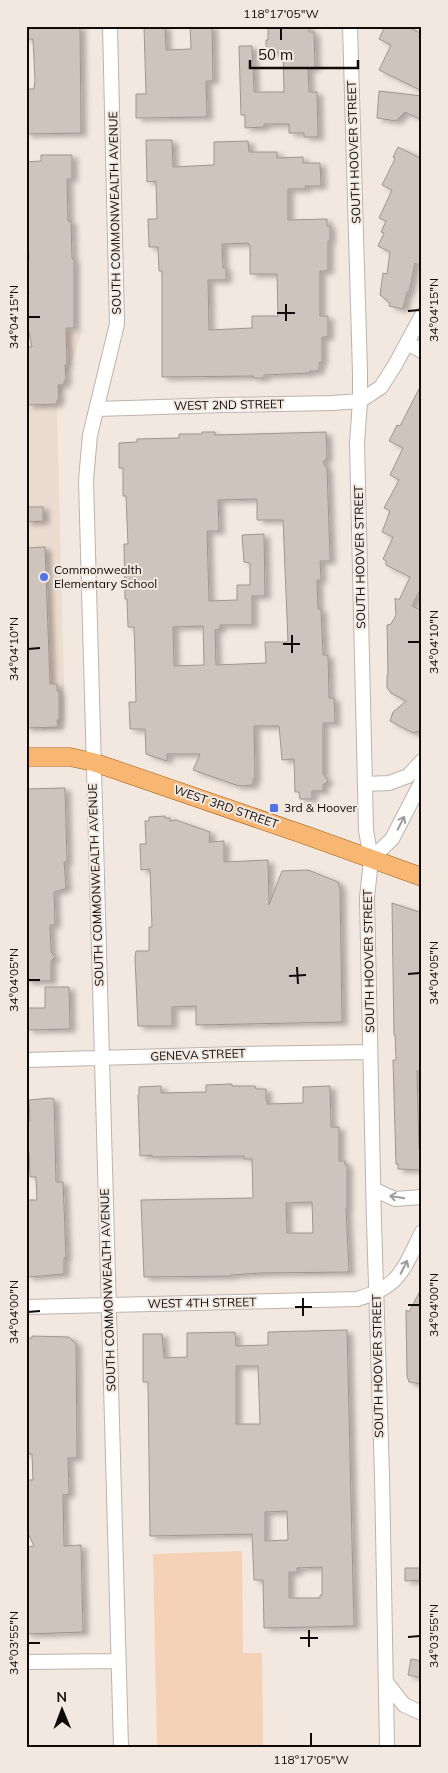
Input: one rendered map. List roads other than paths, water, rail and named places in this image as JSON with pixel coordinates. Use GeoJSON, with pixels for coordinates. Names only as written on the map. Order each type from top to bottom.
{"type":"FeatureCollection","features":[{"type":"Feature","properties":{"kind":"main road","name":"WEST 3RD STREET"},"geometry":{"type":"LineString","coordinates":[[26,757],[70,757],[93,762],[422,877]]}},
{"type":"Feature","properties":{"kind":"street","name":"SOUTH COMMONWEALTH AVENUE"},"geometry":{"type":"LineString","coordinates":[[110,26],[117,324],[90,435],[86,480],[120,1747]]}},
{"type":"Feature","properties":{"kind":"street","name":"SOUTH HOOVER STREET"},"geometry":{"type":"LineString","coordinates":[[350,26],[360,401],[357,443],[366,830],[371,859],[367,889],[387,1747]]}},
{"type":"Feature","properties":{"kind":"street"},"geometry":{"type":"LineString","coordinates":[[360,401],[381,387],[422,314]]}},
{"type":"Feature","properties":{"kind":"street"},"geometry":{"type":"LineString","coordinates":[[407,343],[422,351]]}},
{"type":"Feature","properties":{"kind":"street","name":"WEST 2ND STREET"},"geometry":{"type":"LineString","coordinates":[[97,409],[360,401]]}},
{"type":"Feature","properties":{"kind":"street"},"geometry":{"type":"LineString","coordinates":[[366,784],[389,783],[408,776],[422,760]]}},
{"type":"Feature","properties":{"kind":"street"},"geometry":{"type":"LineString","coordinates":[[371,859],[392,839],[422,781]]}},
{"type":"Feature","properties":{"kind":"street","name":"GENEVA STREET"},"geometry":{"type":"LineString","coordinates":[[26,1060],[370,1052]]}},
{"type":"Feature","properties":{"kind":"street"},"geometry":{"type":"LineString","coordinates":[[373,1189],[395,1199],[422,1197]]}},
{"type":"Feature","properties":{"kind":"street"},"geometry":{"type":"LineString","coordinates":[[377,1294],[399,1277],[422,1232]]}},
{"type":"Feature","properties":{"kind":"street","name":"WEST 4TH STREET"},"geometry":{"type":"LineString","coordinates":[[26,1307],[357,1299],[377,1294]]}},
{"type":"Feature","properties":{"kind":"street"},"geometry":{"type":"LineString","coordinates":[[26,1662],[117,1661]]}},
{"type":"Feature","properties":{"kind":"street"},"geometry":{"type":"LineString","coordinates":[[386,1682],[404,1705],[422,1713]]}},
{"type":"Feature","properties":{"kind":"place","name":"Commonwealth Elementary School"},"geometry":{"type":"Point","coordinates":[44,577]}},
{"type":"Feature","properties":{"kind":"place","name":"3rd & Hoover"},"geometry":{"type":"Point","coordinates":[274,808]}}]}
